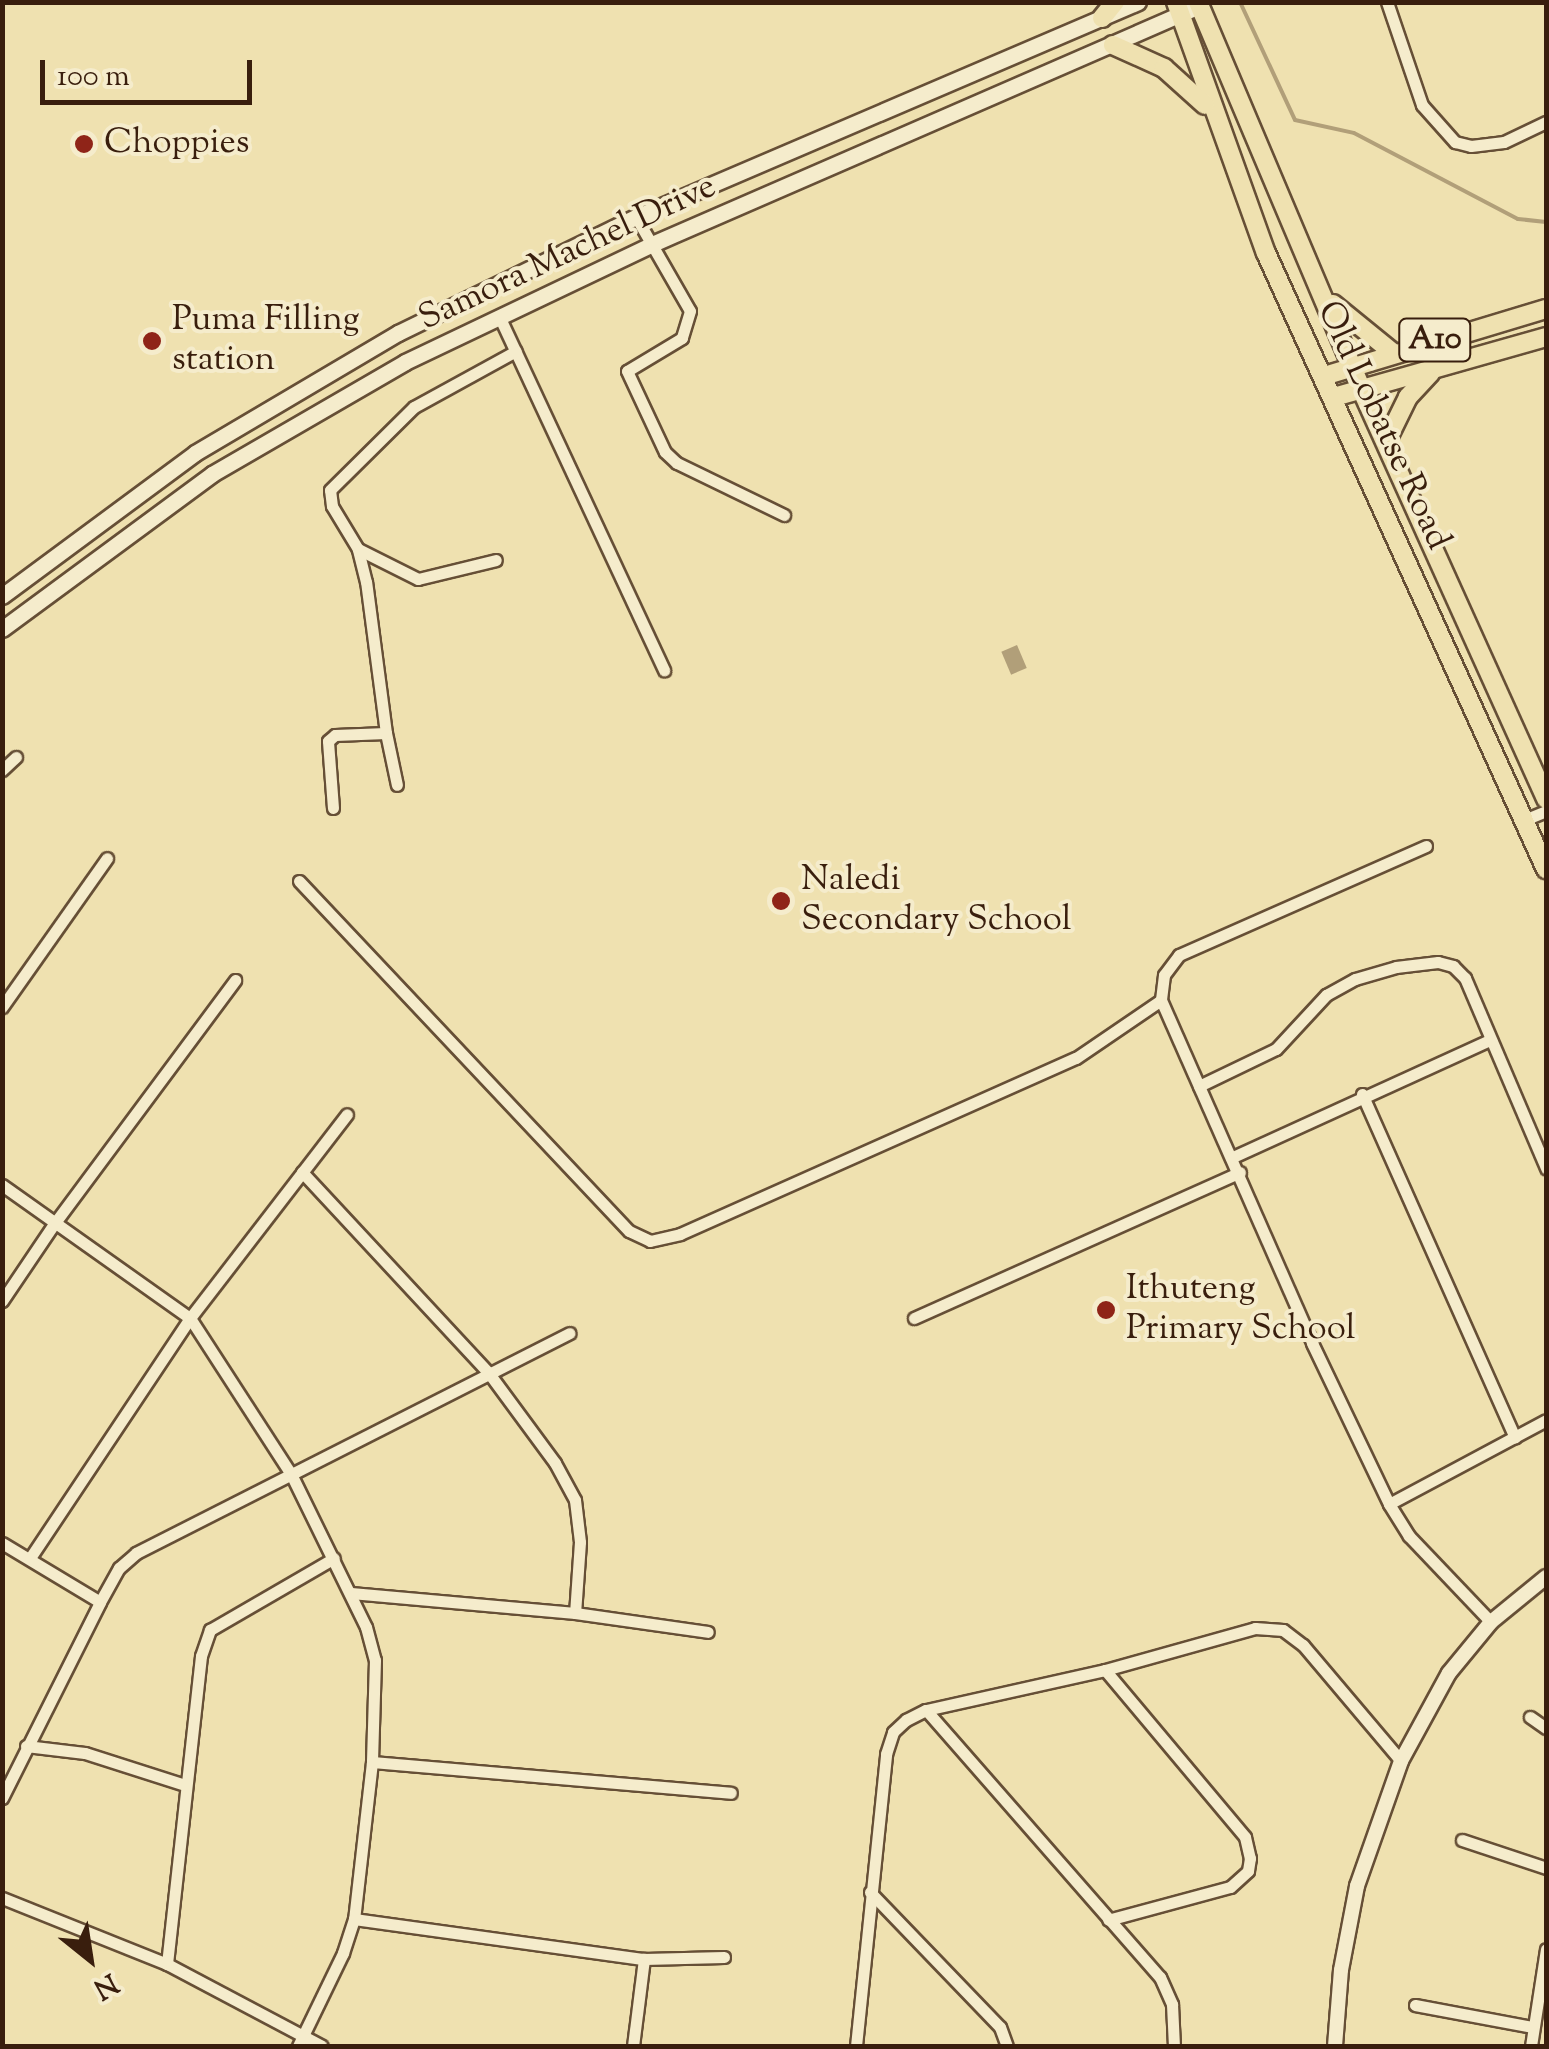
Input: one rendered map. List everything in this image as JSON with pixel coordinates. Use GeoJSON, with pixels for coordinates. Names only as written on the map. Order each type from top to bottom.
{"type":"FeatureCollection","features":[{"type":"Feature","properties":{"kind":"main road"},"geometry":{"type":"LineString","coordinates":[[1102,18],[1115,2]]}},
{"type":"Feature","properties":{"kind":"main road","name":"Samora Machel Drive"},"geometry":{"type":"LineString","coordinates":[[2,596],[195,452],[398,334],[636,217],[1138,2]]}},
{"type":"Feature","properties":{"kind":"main road","name":"Samora Machel Drive"},"geometry":{"type":"LineString","coordinates":[[2,630],[212,474],[405,362],[650,245],[1113,46],[1178,8],[1198,4]]}},
{"type":"Feature","properties":{"kind":"main road","name":"Old Lobatse Road"},"geometry":{"type":"LineString","coordinates":[[1198,4],[1326,296],[1362,390],[1546,796]]}},
{"type":"Feature","properties":{"kind":"main road","name":"Old Lobatse Road"},"geometry":{"type":"LineString","coordinates":[[1178,8],[1266,253],[1546,869]]}},
{"type":"Feature","properties":{"kind":"main road"},"geometry":{"type":"LineString","coordinates":[[1113,46],[1180,79],[1214,117]]}},
{"type":"Feature","properties":{"kind":"main road"},"geometry":{"type":"LineString","coordinates":[[1326,296],[1367,336],[1392,352]]}},
{"type":"Feature","properties":{"kind":"main road","name":"A10"},"geometry":{"type":"LineString","coordinates":[[1324,376],[1392,352],[1546,309]]}},
{"type":"Feature","properties":{"kind":"main road","name":"A10"},"geometry":{"type":"LineString","coordinates":[[1334,398],[1546,337]]}},
{"type":"Feature","properties":{"kind":"main road","name":"A10"},"geometry":{"type":"LineString","coordinates":[[1386,442],[1408,397],[1434,369]]}},
{"type":"Feature","properties":{"kind":"street"},"geometry":{"type":"LineString","coordinates":[[1387,2],[1422,106],[1455,142],[1471,146],[1504,142],[1546,122]]}},
{"type":"Feature","properties":{"kind":"street"},"geometry":{"type":"LineString","coordinates":[[636,217],[650,245],[672,273],[690,311],[682,338],[627,371],[665,452],[678,463],[784,515]]}},
{"type":"Feature","properties":{"kind":"street"},"geometry":{"type":"LineString","coordinates":[[499,316],[664,670]]}},
{"type":"Feature","properties":{"kind":"street"},"geometry":{"type":"LineString","coordinates":[[398,785],[386,732],[368,588],[358,549],[332,506],[334,484],[414,407],[516,351]]}},
{"type":"Feature","properties":{"kind":"street"},"geometry":{"type":"LineString","coordinates":[[358,549],[418,579],[496,560]]}},
{"type":"Feature","properties":{"kind":"street"},"geometry":{"type":"LineString","coordinates":[[332,808],[331,737],[386,732]]}},
{"type":"Feature","properties":{"kind":"street"},"geometry":{"type":"LineString","coordinates":[[2,770],[16,757]]}},
{"type":"Feature","properties":{"kind":"street"},"geometry":{"type":"LineString","coordinates":[[1521,814],[1546,796]]}},
{"type":"Feature","properties":{"kind":"street"},"geometry":{"type":"LineString","coordinates":[[1521,814],[1546,811]]}},
{"type":"Feature","properties":{"kind":"street"},"geometry":{"type":"LineString","coordinates":[[1426,846],[1179,956],[1164,975],[1161,1000],[1240,1172],[1312,1344],[1389,1504],[1410,1536],[1491,1622]]}},
{"type":"Feature","properties":{"kind":"street"},"geometry":{"type":"LineString","coordinates":[[2,1007],[107,858]]}},
{"type":"Feature","properties":{"kind":"street"},"geometry":{"type":"LineString","coordinates":[[299,880],[629,1232],[650,1241],[680,1234],[1076,1058],[1161,1000]]}},
{"type":"Feature","properties":{"kind":"street"},"geometry":{"type":"LineString","coordinates":[[1200,1086],[1276,1049],[1326,995],[1356,979],[1396,966],[1438,962],[1462,972],[1546,1168]]}},
{"type":"Feature","properties":{"kind":"street"},"geometry":{"type":"LineString","coordinates":[[2,1302],[54,1224],[235,980]]}},
{"type":"Feature","properties":{"kind":"street"},"geometry":{"type":"LineString","coordinates":[[1232,1157],[1362,1094],[1490,1040]]}},
{"type":"Feature","properties":{"kind":"street"},"geometry":{"type":"LineString","coordinates":[[1362,1094],[1515,1437]]}},
{"type":"Feature","properties":{"kind":"street"},"geometry":{"type":"LineString","coordinates":[[30,1558],[190,1318],[347,1114]]}},
{"type":"Feature","properties":{"kind":"street"},"geometry":{"type":"LineString","coordinates":[[302,1172],[488,1372],[555,1464],[574,1500],[580,1542],[575,1613]]}},
{"type":"Feature","properties":{"kind":"street"},"geometry":{"type":"LineString","coordinates":[[914,1318],[1240,1172]]}},
{"type":"Feature","properties":{"kind":"street"},"geometry":{"type":"LineString","coordinates":[[2,1185],[190,1318],[290,1474],[350,1593],[375,1660],[372,1762],[354,1919],[301,2042]]}},
{"type":"Feature","properties":{"kind":"street"},"geometry":{"type":"LineString","coordinates":[[2,1798],[100,1602],[119,1568],[136,1553],[569,1333]]}},
{"type":"Feature","properties":{"kind":"street"},"geometry":{"type":"LineString","coordinates":[[1389,1504],[1546,1420]]}},
{"type":"Feature","properties":{"kind":"street"},"geometry":{"type":"LineString","coordinates":[[2,1543],[100,1602]]}},
{"type":"Feature","properties":{"kind":"street"},"geometry":{"type":"LineString","coordinates":[[168,1964],[202,1656],[210,1630],[334,1558]]}},
{"type":"Feature","properties":{"kind":"street"},"geometry":{"type":"LineString","coordinates":[[1335,2046],[1341,1970],[1358,1886],[1401,1761],[1449,1673],[1491,1622],[1546,1578]]}},
{"type":"Feature","properties":{"kind":"street"},"geometry":{"type":"LineString","coordinates":[[350,1593],[575,1613],[708,1632]]}},
{"type":"Feature","properties":{"kind":"street"},"geometry":{"type":"LineString","coordinates":[[856,2046],[886,1754],[893,1732],[926,1710],[1105,1670],[1255,1628],[1282,1630],[1302,1645],[1401,1761]]}},
{"type":"Feature","properties":{"kind":"street"},"geometry":{"type":"LineString","coordinates":[[1105,1670],[1245,1837],[1250,1858],[1248,1871],[1230,1887],[1108,1920]]}},
{"type":"Feature","properties":{"kind":"street"},"geometry":{"type":"LineString","coordinates":[[926,1710],[1160,1977],[1172,2004],[1174,2046]]}},
{"type":"Feature","properties":{"kind":"street"},"geometry":{"type":"LineString","coordinates":[[1530,1717],[1546,1728]]}},
{"type":"Feature","properties":{"kind":"street"},"geometry":{"type":"LineString","coordinates":[[26,1746],[85,1753],[186,1785]]}},
{"type":"Feature","properties":{"kind":"street"},"geometry":{"type":"LineString","coordinates":[[372,1762],[730,1793]]}},
{"type":"Feature","properties":{"kind":"street"},"geometry":{"type":"LineString","coordinates":[[1462,1840],[1546,1868]]}},
{"type":"Feature","properties":{"kind":"street"},"geometry":{"type":"LineString","coordinates":[[870,1892],[1000,2027],[1007,2046]]}},
{"type":"Feature","properties":{"kind":"street"},"geometry":{"type":"LineString","coordinates":[[2,1898],[168,1964],[301,2042],[322,2046]]}},
{"type":"Feature","properties":{"kind":"street"},"geometry":{"type":"LineString","coordinates":[[354,1919],[644,1959],[724,1957]]}},
{"type":"Feature","properties":{"kind":"street"},"geometry":{"type":"LineString","coordinates":[[1531,2046],[1546,1950]]}},
{"type":"Feature","properties":{"kind":"street"},"geometry":{"type":"LineString","coordinates":[[632,2046],[644,1959]]}},
{"type":"Feature","properties":{"kind":"street"},"geometry":{"type":"LineString","coordinates":[[1415,2005],[1533,2027]]}},
{"type":"Feature","properties":{"kind":"shaded area"},"geometry":{"type":"Polygon","coordinates":[[[1017,645],[1027,668],[1011,675],[1001,652],[1017,645]]]}},
{"type":"Feature","properties":{"kind":"waterway"},"geometry":{"type":"LineString","coordinates":[[1240,2],[1295,120],[1354,133],[1518,219],[1546,222]]}},
{"type":"Feature","properties":{"kind":"place","name":"Choppies"},"geometry":{"type":"Point","coordinates":[84,144]}},
{"type":"Feature","properties":{"kind":"place","name":"Puma Filling station"},"geometry":{"type":"Point","coordinates":[152,341]}},
{"type":"Feature","properties":{"kind":"place","name":"Naledi Secondary School"},"geometry":{"type":"Point","coordinates":[781,901]}},
{"type":"Feature","properties":{"kind":"place","name":"Ithuteng Primary School"},"geometry":{"type":"Point","coordinates":[1106,1310]}}]}
